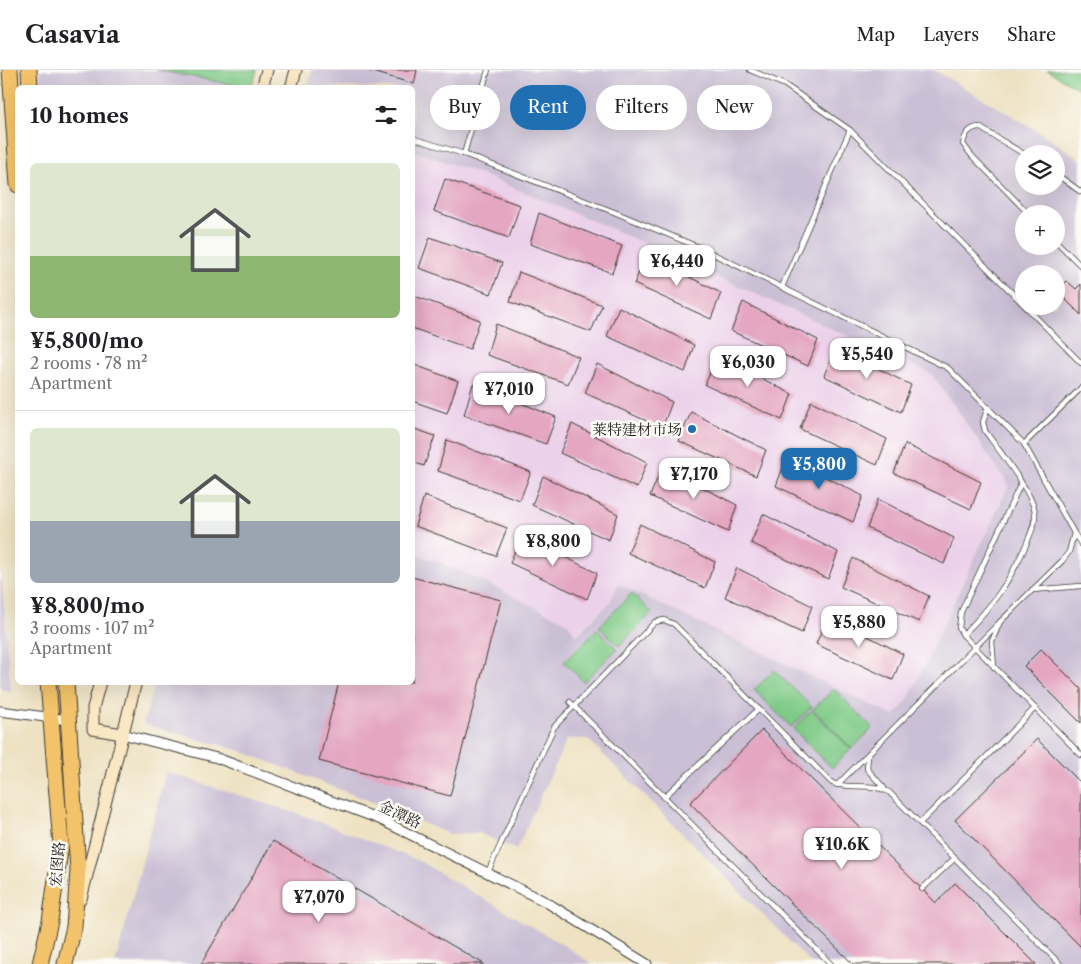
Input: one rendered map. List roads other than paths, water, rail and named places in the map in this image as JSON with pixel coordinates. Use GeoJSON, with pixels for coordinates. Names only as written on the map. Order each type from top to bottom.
{"type":"FeatureCollection","features":[{"type":"Feature","properties":{"kind":"highway"},"geometry":{"type":"LineString","coordinates":[[10,70],[15,142]]}},
{"type":"Feature","properties":{"kind":"highway"},"geometry":{"type":"LineString","coordinates":[[28,70],[30,85]]}},
{"type":"Feature","properties":{"kind":"highway","name":"宏图路"},"geometry":{"type":"LineString","coordinates":[[40,964],[50,921],[60,845],[48,685]]}},
{"type":"Feature","properties":{"kind":"highway","name":"宏图路"},"geometry":{"type":"LineString","coordinates":[[65,964],[74,927],[78,870],[66,685]]}},
{"type":"Feature","properties":{"kind":"main road"},"geometry":{"type":"LineString","coordinates":[[263,85],[267,70]]}},
{"type":"Feature","properties":{"kind":"main road"},"geometry":{"type":"LineString","coordinates":[[292,85],[296,70]]}},
{"type":"Feature","properties":{"kind":"main road"},"geometry":{"type":"LineString","coordinates":[[99,685],[93,708],[93,729],[122,734]]}},
{"type":"Feature","properties":{"kind":"main road","name":"宏图路"},"geometry":{"type":"LineString","coordinates":[[74,927],[135,685]]}},
{"type":"Feature","properties":{"kind":"street"},"geometry":{"type":"LineString","coordinates":[[0,711],[68,720]]}},
{"type":"Feature","properties":{"kind":"street","name":"金潭路"},"geometry":{"type":"LineString","coordinates":[[122,734],[217,758],[379,819],[546,902],[647,964]]}},
{"type":"Feature","properties":{"kind":"lane"},"geometry":{"type":"LineString","coordinates":[[464,154],[488,70]]}},
{"type":"Feature","properties":{"kind":"lane"},"geometry":{"type":"LineString","coordinates":[[750,70],[785,85],[850,130],[1015,296]]}},
{"type":"Feature","properties":{"kind":"lane"},"geometry":{"type":"LineString","coordinates":[[1015,149],[979,127],[973,128],[964,137],[965,148],[1020,205]]}},
{"type":"Feature","properties":{"kind":"lane"},"geometry":{"type":"LineString","coordinates":[[782,287],[850,130]]}},
{"type":"Feature","properties":{"kind":"lane"},"geometry":{"type":"LineString","coordinates":[[415,139],[464,154],[614,212],[702,249],[933,359],[955,374],[1024,444],[1081,544]]}},
{"type":"Feature","properties":{"kind":"lane"},"geometry":{"type":"LineString","coordinates":[[1065,180],[1081,192]]}},
{"type":"Feature","properties":{"kind":"lane"},"geometry":{"type":"LineString","coordinates":[[1065,250],[1081,266]]}},
{"type":"Feature","properties":{"kind":"lane"},"geometry":{"type":"LineString","coordinates":[[1034,315],[1081,363]]}},
{"type":"Feature","properties":{"kind":"lane"},"geometry":{"type":"LineString","coordinates":[[1024,444],[1081,388]]}},
{"type":"Feature","properties":{"kind":"lane"},"geometry":{"type":"LineString","coordinates":[[963,635],[1001,593],[1012,576],[1035,523],[1035,511],[1030,498],[986,431],[984,414],[988,407]]}},
{"type":"Feature","properties":{"kind":"lane"},"geometry":{"type":"LineString","coordinates":[[1020,483],[961,612],[959,628],[963,635],[994,668],[1081,755]]}},
{"type":"Feature","properties":{"kind":"lane"},"geometry":{"type":"LineString","coordinates":[[837,785],[1069,552],[1074,532]]}},
{"type":"Feature","properties":{"kind":"lane"},"geometry":{"type":"LineString","coordinates":[[1032,590],[1081,586]]}},
{"type":"Feature","properties":{"kind":"lane"},"geometry":{"type":"LineString","coordinates":[[488,872],[554,727],[572,704],[640,636],[655,622],[664,620],[674,624],[832,783],[881,788],[889,792]]}},
{"type":"Feature","properties":{"kind":"lane"},"geometry":{"type":"LineString","coordinates":[[994,668],[992,641],[1000,622]]}},
{"type":"Feature","properties":{"kind":"lane"},"geometry":{"type":"LineString","coordinates":[[572,704],[830,964]]}},
{"type":"Feature","properties":{"kind":"lane"},"geometry":{"type":"LineString","coordinates":[[920,823],[1035,708]]}},
{"type":"Feature","properties":{"kind":"lane"},"geometry":{"type":"LineString","coordinates":[[664,797],[759,709]]}},
{"type":"Feature","properties":{"kind":"lane"},"geometry":{"type":"LineString","coordinates":[[868,754],[867,769],[1060,964]]}},
{"type":"Feature","properties":{"kind":"lane"},"geometry":{"type":"LineString","coordinates":[[922,889],[955,858]]}},
{"type":"Feature","properties":{"kind":"place","name":"莱特建材市场"},"geometry":{"type":"Point","coordinates":[692,429]}}]}
